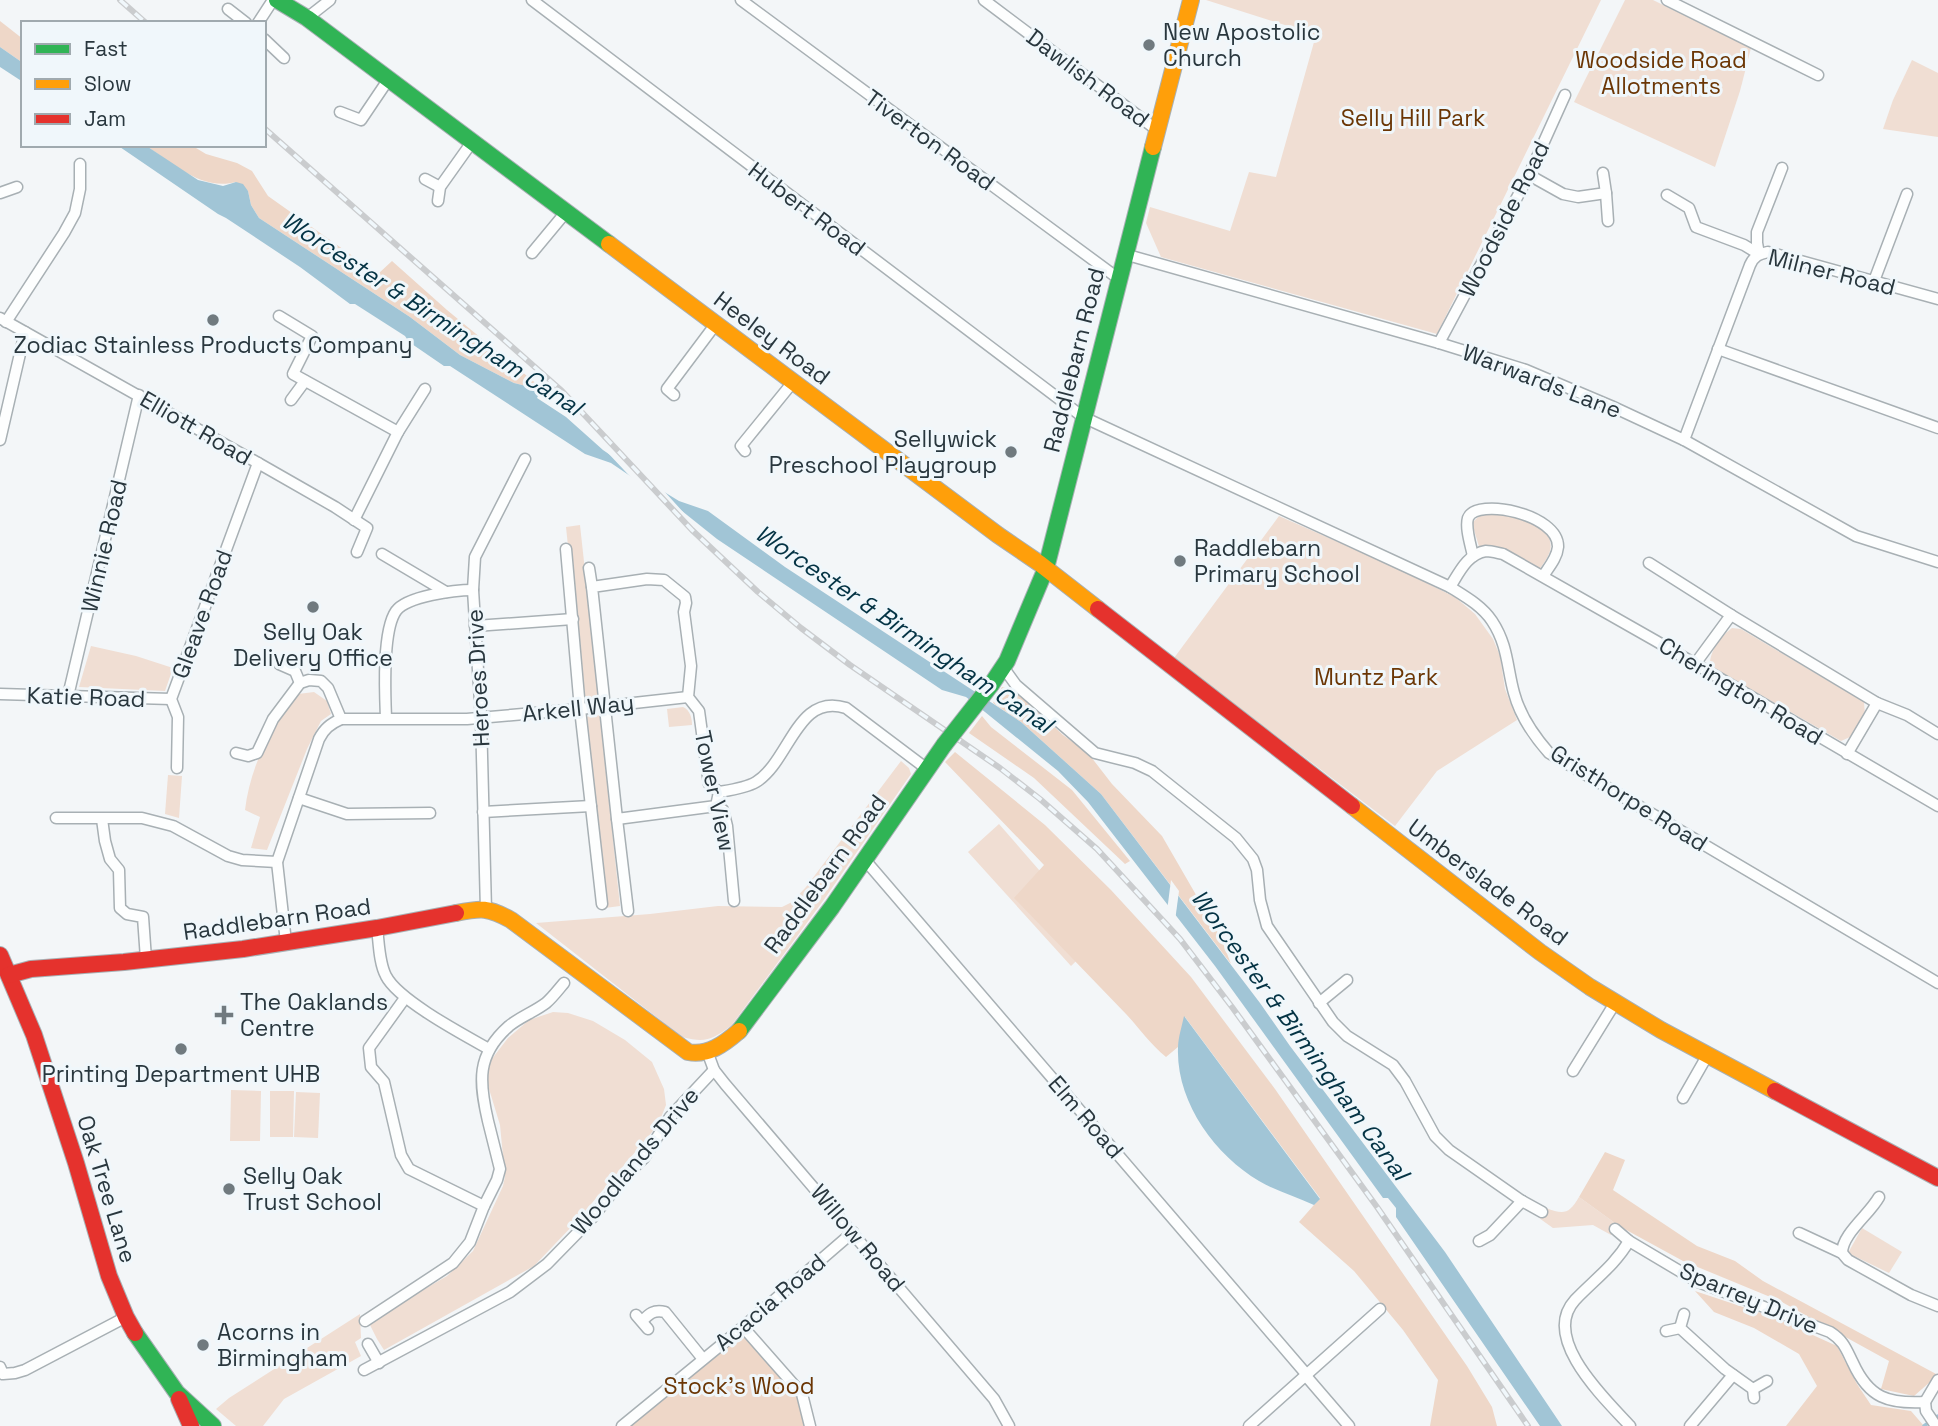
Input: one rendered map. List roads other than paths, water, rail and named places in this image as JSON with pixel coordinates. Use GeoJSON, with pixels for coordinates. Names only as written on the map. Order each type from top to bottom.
{"type":"FeatureCollection","features":[{"type":"Feature","properties":{"kind":"main road","name":"Heeley Road"},"geometry":{"type":"LineString","coordinates":[[275,0],[307,18],[998,535],[1046,568]]}},
{"type":"Feature","properties":{"kind":"main road","name":"Raddlebarn Road"},"geometry":{"type":"LineString","coordinates":[[707,1051],[719,1047],[737,1032],[832,908],[944,745],[1003,667],[1046,568],[1191,0]]}},
{"type":"Feature","properties":{"kind":"main road","name":"Umberslade Road"},"geometry":{"type":"LineString","coordinates":[[1046,568],[1540,952],[1615,1003],[1707,1056],[1938,1178]]}},
{"type":"Feature","properties":{"kind":"main road","name":"Raddlebarn Road"},"geometry":{"type":"LineString","coordinates":[[9,975],[31,969],[243,949],[477,909],[486,910]]}},
{"type":"Feature","properties":{"kind":"main road"},"geometry":{"type":"LineString","coordinates":[[486,910],[494,910],[511,920],[682,1049],[692,1054],[707,1051]]}},
{"type":"Feature","properties":{"kind":"main road","name":"Oak Tree Lane"},"geometry":{"type":"LineString","coordinates":[[0,955],[43,1060],[109,1276],[126,1317],[177,1394],[191,1426]]}},
{"type":"Feature","properties":{"kind":"main road"},"geometry":{"type":"LineString","coordinates":[[177,1394],[213,1426]]}},
{"type":"Feature","properties":{"kind":"street","name":"Heeley Road"},"geometry":{"type":"LineString","coordinates":[[259,21],[275,0]]}},
{"type":"Feature","properties":{"kind":"street"},"geometry":{"type":"LineString","coordinates":[[307,18],[330,0]]}},
{"type":"Feature","properties":{"kind":"street","name":"Hubert Road"},"geometry":{"type":"LineString","coordinates":[[532,0],[1083,417]]}},
{"type":"Feature","properties":{"kind":"street","name":"Tiverton Road"},"geometry":{"type":"LineString","coordinates":[[741,0],[1119,279]]}},
{"type":"Feature","properties":{"kind":"street","name":"Dawlish Road"},"geometry":{"type":"LineString","coordinates":[[984,0],[1157,130]]}},
{"type":"Feature","properties":{"kind":"street"},"geometry":{"type":"LineString","coordinates":[[1667,0],[1818,75]]}},
{"type":"Feature","properties":{"kind":"street"},"geometry":{"type":"LineString","coordinates":[[228,9],[243,21]]}},
{"type":"Feature","properties":{"kind":"street"},"geometry":{"type":"LineString","coordinates":[[266,41],[284,58]]}},
{"type":"Feature","properties":{"kind":"street"},"geometry":{"type":"LineString","coordinates":[[340,112],[361,120],[388,80]]}},
{"type":"Feature","properties":{"kind":"street","name":"Woodside Road"},"geometry":{"type":"LineString","coordinates":[[1438,343],[1529,175],[1565,95]]}},
{"type":"Feature","properties":{"kind":"street"},"geometry":{"type":"LineString","coordinates":[[438,201],[440,187],[472,142]]}},
{"type":"Feature","properties":{"kind":"street"},"geometry":{"type":"LineString","coordinates":[[3,320],[75,213],[80,189],[79,164]]}},
{"type":"Feature","properties":{"kind":"street"},"geometry":{"type":"LineString","coordinates":[[1759,254],[1757,233],[1782,168]]}},
{"type":"Feature","properties":{"kind":"street"},"geometry":{"type":"LineString","coordinates":[[1603,173],[1608,221]]}},
{"type":"Feature","properties":{"kind":"street"},"geometry":{"type":"LineString","coordinates":[[1529,175],[1563,194],[1578,197],[1605,194]]}},
{"type":"Feature","properties":{"kind":"street"},"geometry":{"type":"LineString","coordinates":[[425,179],[440,187]]}},
{"type":"Feature","properties":{"kind":"street"},"geometry":{"type":"LineString","coordinates":[[0,193],[17,187]]}},
{"type":"Feature","properties":{"kind":"street"},"geometry":{"type":"LineString","coordinates":[[1874,281],[1907,194]]}},
{"type":"Feature","properties":{"kind":"street"},"geometry":{"type":"LineString","coordinates":[[1667,195],[1689,208],[1696,227],[1744,245],[1759,254]]}},
{"type":"Feature","properties":{"kind":"street"},"geometry":{"type":"LineString","coordinates":[[532,253],[566,212]]}},
{"type":"Feature","properties":{"kind":"street","name":"Milner Road"},"geometry":{"type":"LineString","coordinates":[[1684,440],[1750,265],[1759,254],[1768,252],[1938,299]]}},
{"type":"Feature","properties":{"kind":"street","name":"Warwards Lane"},"geometry":{"type":"LineString","coordinates":[[1124,254],[1526,370],[1684,440],[1856,536],[1938,562]]}},
{"type":"Feature","properties":{"kind":"street"},"geometry":{"type":"LineString","coordinates":[[279,316],[312,336],[293,374],[398,432]]}},
{"type":"Feature","properties":{"kind":"street","name":"Elliott Road"},"geometry":{"type":"LineString","coordinates":[[3,320],[354,520]]}},
{"type":"Feature","properties":{"kind":"street"},"geometry":{"type":"LineString","coordinates":[[674,395],[667,389],[715,324]]}},
{"type":"Feature","properties":{"kind":"street"},"geometry":{"type":"LineString","coordinates":[[0,440],[25,332]]}},
{"type":"Feature","properties":{"kind":"street"},"geometry":{"type":"LineString","coordinates":[[1718,349],[1938,428]]}},
{"type":"Feature","properties":{"kind":"street"},"geometry":{"type":"LineString","coordinates":[[291,400],[305,381]]}},
{"type":"Feature","properties":{"kind":"street"},"geometry":{"type":"LineString","coordinates":[[745,451],[741,446],[793,382]]}},
{"type":"Feature","properties":{"kind":"street"},"geometry":{"type":"LineString","coordinates":[[357,552],[367,528],[354,520],[398,432],[425,389]]}},
{"type":"Feature","properties":{"kind":"street","name":"Winnie Road"},"geometry":{"type":"LineString","coordinates":[[68,696],[139,396]]}},
{"type":"Feature","properties":{"kind":"street","name":"Gristhorpe Road"},"geometry":{"type":"LineString","coordinates":[[1083,417],[1450,587],[1476,604],[1492,621],[1507,655],[1517,703],[1532,732],[1549,753],[1938,983]]}},
{"type":"Feature","properties":{"kind":"street","name":"Heroes Drive"},"geometry":{"type":"LineString","coordinates":[[486,910],[481,718],[473,590],[475,557],[525,459]]}},
{"type":"Feature","properties":{"kind":"street","name":"Gleave Road"},"geometry":{"type":"LineString","coordinates":[[177,768],[178,717],[172,699],[258,463]]}},
{"type":"Feature","properties":{"kind":"street"},"geometry":{"type":"LineString","coordinates":[[1450,587],[1463,565],[1473,556],[1468,517],[1483,509],[1517,511],[1538,520],[1555,534],[1558,544],[1556,556],[1543,576]]}},
{"type":"Feature","properties":{"kind":"street"},"geometry":{"type":"LineString","coordinates":[[566,549],[580,709],[602,904]]}},
{"type":"Feature","properties":{"kind":"street","name":"Cherington Road"},"geometry":{"type":"LineString","coordinates":[[1473,556],[1485,551],[1503,554],[1938,806]]}},
{"type":"Feature","properties":{"kind":"street"},"geometry":{"type":"LineString","coordinates":[[382,554],[446,592]]}},
{"type":"Feature","properties":{"kind":"street"},"geometry":{"type":"LineString","coordinates":[[1649,563],[1877,703],[1906,715],[1938,734]]}},
{"type":"Feature","properties":{"kind":"street"},"geometry":{"type":"LineString","coordinates":[[589,568],[628,911]]}},
{"type":"Feature","properties":{"kind":"street","name":"Tower View"},"geometry":{"type":"LineString","coordinates":[[592,587],[647,579],[664,580],[685,597],[684,612],[691,666],[688,697],[699,711],[709,784],[719,792],[716,806],[723,810],[727,827],[734,901]]}},
{"type":"Feature","properties":{"kind":"street"},"geometry":{"type":"LineString","coordinates":[[386,718],[384,677],[391,621],[398,608],[432,594],[473,590]]}},
{"type":"Feature","properties":{"kind":"street"},"geometry":{"type":"LineString","coordinates":[[1695,664],[1731,615]]}},
{"type":"Feature","properties":{"kind":"street"},"geometry":{"type":"LineString","coordinates":[[475,626],[573,619]]}},
{"type":"Feature","properties":{"kind":"street"},"geometry":{"type":"LineString","coordinates":[[279,664],[295,671],[300,683]]}},
{"type":"Feature","properties":{"kind":"street"},"geometry":{"type":"LineString","coordinates":[[1003,667],[1016,685],[1095,753],[1135,763],[1152,771],[1236,838],[1253,859],[1257,870],[1260,900],[1267,926],[1319,1003],[1347,1036],[1393,1065],[1435,1136],[1449,1150],[1542,1212]]}},
{"type":"Feature","properties":{"kind":"street"},"geometry":{"type":"LineString","coordinates":[[236,753],[248,756],[257,753],[273,719],[300,683],[309,680],[321,681],[328,688],[341,719],[324,729],[319,739],[277,862],[286,942]]}},
{"type":"Feature","properties":{"kind":"street","name":"Katie Road"},"geometry":{"type":"LineString","coordinates":[[0,694],[172,699]]}},
{"type":"Feature","properties":{"kind":"street","name":"Arkell Way"},"geometry":{"type":"LineString","coordinates":[[341,719],[481,718],[688,697]]}},
{"type":"Feature","properties":{"kind":"street"},"geometry":{"type":"LineString","coordinates":[[1846,754],[1877,703]]}},
{"type":"Feature","properties":{"kind":"street"},"geometry":{"type":"LineString","coordinates":[[719,792],[755,783],[780,757],[807,714],[830,705],[846,708],[927,769]]}},
{"type":"Feature","properties":{"kind":"street"},"geometry":{"type":"LineString","coordinates":[[299,798],[347,814],[430,813]]}},
{"type":"Feature","properties":{"kind":"street"},"geometry":{"type":"LineString","coordinates":[[483,812],[591,806]]}},
{"type":"Feature","properties":{"kind":"street"},"geometry":{"type":"LineString","coordinates":[[616,814],[716,806]]}},
{"type":"Feature","properties":{"kind":"street"},"geometry":{"type":"LineString","coordinates":[[56,818],[142,818],[184,831],[228,856],[242,860],[277,862]]}},
{"type":"Feature","properties":{"kind":"street"},"geometry":{"type":"LineString","coordinates":[[102,819],[110,859],[119,870],[120,908],[127,914],[143,917],[146,959]]}},
{"type":"Feature","properties":{"kind":"street","name":"Elm Road"},"geometry":{"type":"LineString","coordinates":[[865,860],[1349,1426]]}},
{"type":"Feature","properties":{"kind":"street"},"geometry":{"type":"LineString","coordinates":[[377,928],[384,973],[391,984],[405,998],[489,1049]]}},
{"type":"Feature","properties":{"kind":"street"},"geometry":{"type":"LineString","coordinates":[[1319,1003],[1349,977]]}},
{"type":"Feature","properties":{"kind":"street"},"geometry":{"type":"LineString","coordinates":[[365,1321],[453,1263],[470,1242],[500,1169],[482,1098],[482,1065],[489,1049],[508,1027],[544,1004],[564,982]]}},
{"type":"Feature","properties":{"kind":"street"},"geometry":{"type":"LineString","coordinates":[[405,998],[369,1048],[371,1067],[384,1082],[401,1155],[409,1169],[484,1206]]}},
{"type":"Feature","properties":{"kind":"street"},"geometry":{"type":"LineString","coordinates":[[1573,1071],[1615,1003]]}},
{"type":"Feature","properties":{"kind":"street","name":"Willow Road"},"geometry":{"type":"LineString","coordinates":[[707,1051],[714,1070],[994,1399],[1009,1426]]}},
{"type":"Feature","properties":{"kind":"street"},"geometry":{"type":"LineString","coordinates":[[1683,1098],[1707,1056]]}},
{"type":"Feature","properties":{"kind":"street","name":"Woodlands Drive"},"geometry":{"type":"LineString","coordinates":[[364,1370],[510,1292],[547,1264],[592,1218],[626,1175],[644,1158],[670,1116],[714,1070]]}},
{"type":"Feature","properties":{"kind":"street"},"geometry":{"type":"LineString","coordinates":[[1842,1253],[1842,1246],[1850,1231],[1872,1209],[1879,1197]]}},
{"type":"Feature","properties":{"kind":"street"},"geometry":{"type":"LineString","coordinates":[[1479,1241],[1490,1235],[1522,1201]]}},
{"type":"Feature","properties":{"kind":"street","name":"Sparrey Drive"},"geometry":{"type":"LineString","coordinates":[[1615,1229],[1629,1241],[1698,1282],[1830,1332],[1840,1339],[1862,1382],[1874,1393],[1888,1401],[1925,1406]]}},
{"type":"Feature","properties":{"kind":"street","name":"Acacia Road"},"geometry":{"type":"LineString","coordinates":[[622,1426],[853,1232]]}},
{"type":"Feature","properties":{"kind":"street"},"geometry":{"type":"LineString","coordinates":[[1799,1233],[1842,1253],[1847,1260],[1911,1295],[1938,1306]]}},
{"type":"Feature","properties":{"kind":"street"},"geometry":{"type":"LineString","coordinates":[[1490,1235],[1497,1245]]}},
{"type":"Feature","properties":{"kind":"street"},"geometry":{"type":"LineString","coordinates":[[1629,1241],[1610,1267],[1573,1302],[1567,1311],[1564,1325],[1565,1339],[1574,1357],[1630,1426]]}},
{"type":"Feature","properties":{"kind":"street"},"geometry":{"type":"LineString","coordinates":[[1249,1426],[1380,1309]]}},
{"type":"Feature","properties":{"kind":"street"},"geometry":{"type":"LineString","coordinates":[[642,1322],[653,1312],[665,1312],[703,1359]]}},
{"type":"Feature","properties":{"kind":"street"},"geometry":{"type":"LineString","coordinates":[[1680,1328],[1684,1314]]}},
{"type":"Feature","properties":{"kind":"street"},"geometry":{"type":"LineString","coordinates":[[1,1372],[15,1373],[25,1370],[126,1317]]}},
{"type":"Feature","properties":{"kind":"street"},"geometry":{"type":"LineString","coordinates":[[743,1327],[802,1394],[810,1426]]}},
{"type":"Feature","properties":{"kind":"street"},"geometry":{"type":"LineString","coordinates":[[1666,1331],[1680,1328]]}},
{"type":"Feature","properties":{"kind":"street"},"geometry":{"type":"LineString","coordinates":[[1680,1328],[1754,1394],[1768,1381]]}},
{"type":"Feature","properties":{"kind":"street"},"geometry":{"type":"LineString","coordinates":[[368,1344],[379,1363]]}},
{"type":"Feature","properties":{"kind":"street"},"geometry":{"type":"LineString","coordinates":[[1690,1426],[1733,1375]]}},
{"type":"Feature","properties":{"kind":"street"},"geometry":{"type":"LineString","coordinates":[[1936,1426],[1925,1406],[1938,1380]]}},
{"type":"Feature","properties":{"kind":"water"},"geometry":{"type":"Polygon","coordinates":[[[0,47],[21,62],[21,81],[0,67],[0,47]]]}},
{"type":"Feature","properties":{"kind":"water"},"geometry":{"type":"Polygon","coordinates":[[[120,147],[148,147],[198,180],[223,186],[236,182],[243,184],[259,218],[410,317],[460,355],[514,383],[538,385],[537,398],[566,417],[603,450],[679,501],[708,511],[785,567],[1021,722],[1101,794],[1445,1252],[1562,1426],[1540,1426],[1396,1217],[1396,1208],[1388,1198],[1383,1198],[1215,966],[1088,802],[1058,771],[966,697],[942,690],[717,539],[682,511],[611,463],[585,454],[450,366],[444,366],[409,342],[405,336],[355,304],[350,304],[300,267],[120,147]]]}},
{"type":"Feature","properties":{"kind":"water"},"geometry":{"type":"Polygon","coordinates":[[[1184,1016],[1320,1199],[1314,1205],[1266,1185],[1243,1170],[1227,1157],[1201,1125],[1191,1107],[1179,1068],[1178,1044],[1184,1016]]]}},
{"type":"Feature","properties":{"kind":"waterway"},"geometry":{"type":"LineString","coordinates":[[1924,1426],[1938,1416]]}},
{"type":"Feature","properties":{"kind":"railway"},"geometry":{"type":"LineString","coordinates":[[120,0],[144,21]]}},
{"type":"Feature","properties":{"kind":"railway"},"geometry":{"type":"LineString","coordinates":[[266,130],[562,391],[692,530],[758,592],[850,665],[1000,768],[1097,849],[1180,939],[1232,1007],[1377,1207],[1528,1426]]}},
{"type":"Feature","properties":{"kind":"place","name":"New Apostolic Church"},"geometry":{"type":"Point","coordinates":[1149,45]}},
{"type":"Feature","properties":{"kind":"place","name":"Zodiac Stainless Products Company"},"geometry":{"type":"Point","coordinates":[213,320]}},
{"type":"Feature","properties":{"kind":"place","name":"Sellywick Preschool Playgroup"},"geometry":{"type":"Point","coordinates":[1011,452]}},
{"type":"Feature","properties":{"kind":"place","name":"Raddlebarn Primary School"},"geometry":{"type":"Point","coordinates":[1180,561]}},
{"type":"Feature","properties":{"kind":"place","name":"Selly Oak Delivery Office"},"geometry":{"type":"Point","coordinates":[313,607]}},
{"type":"Feature","properties":{"kind":"place","name":"The Oaklands Centre"},"geometry":{"type":"Point","coordinates":[224,1015]}},
{"type":"Feature","properties":{"kind":"place","name":"Printing Department UHB"},"geometry":{"type":"Point","coordinates":[181,1049]}},
{"type":"Feature","properties":{"kind":"place","name":"Selly Oak Trust School"},"geometry":{"type":"Point","coordinates":[229,1189]}},
{"type":"Feature","properties":{"kind":"place","name":"Acorns in Birmingham"},"geometry":{"type":"Point","coordinates":[203,1345]}},
{"type":"Feature","properties":{"kind":"park label","name":"Woodside Road Allotments"},"geometry":{"type":"Point","coordinates":[1661,73]}},
{"type":"Feature","properties":{"kind":"park label","name":"Selly Hill Park"},"geometry":{"type":"Point","coordinates":[1413,118]}},
{"type":"Feature","properties":{"kind":"park label","name":"Muntz Park"},"geometry":{"type":"Point","coordinates":[1376,677]}},
{"type":"Feature","properties":{"kind":"park label","name":"Stock's Wood"},"geometry":{"type":"Point","coordinates":[739,1386]}},
{"type":"Feature","properties":{"kind":"water label","name":"Worcester & Birmingham Canal"},"geometry":{"type":"Point","coordinates":[432,314]}},
{"type":"Feature","properties":{"kind":"water label","name":"Worcester & Birmingham Canal"},"geometry":{"type":"Point","coordinates":[904,629]}},
{"type":"Feature","properties":{"kind":"water label","name":"Worcester & Birmingham Canal"},"geometry":{"type":"Point","coordinates":[1300,1035]}}]}
